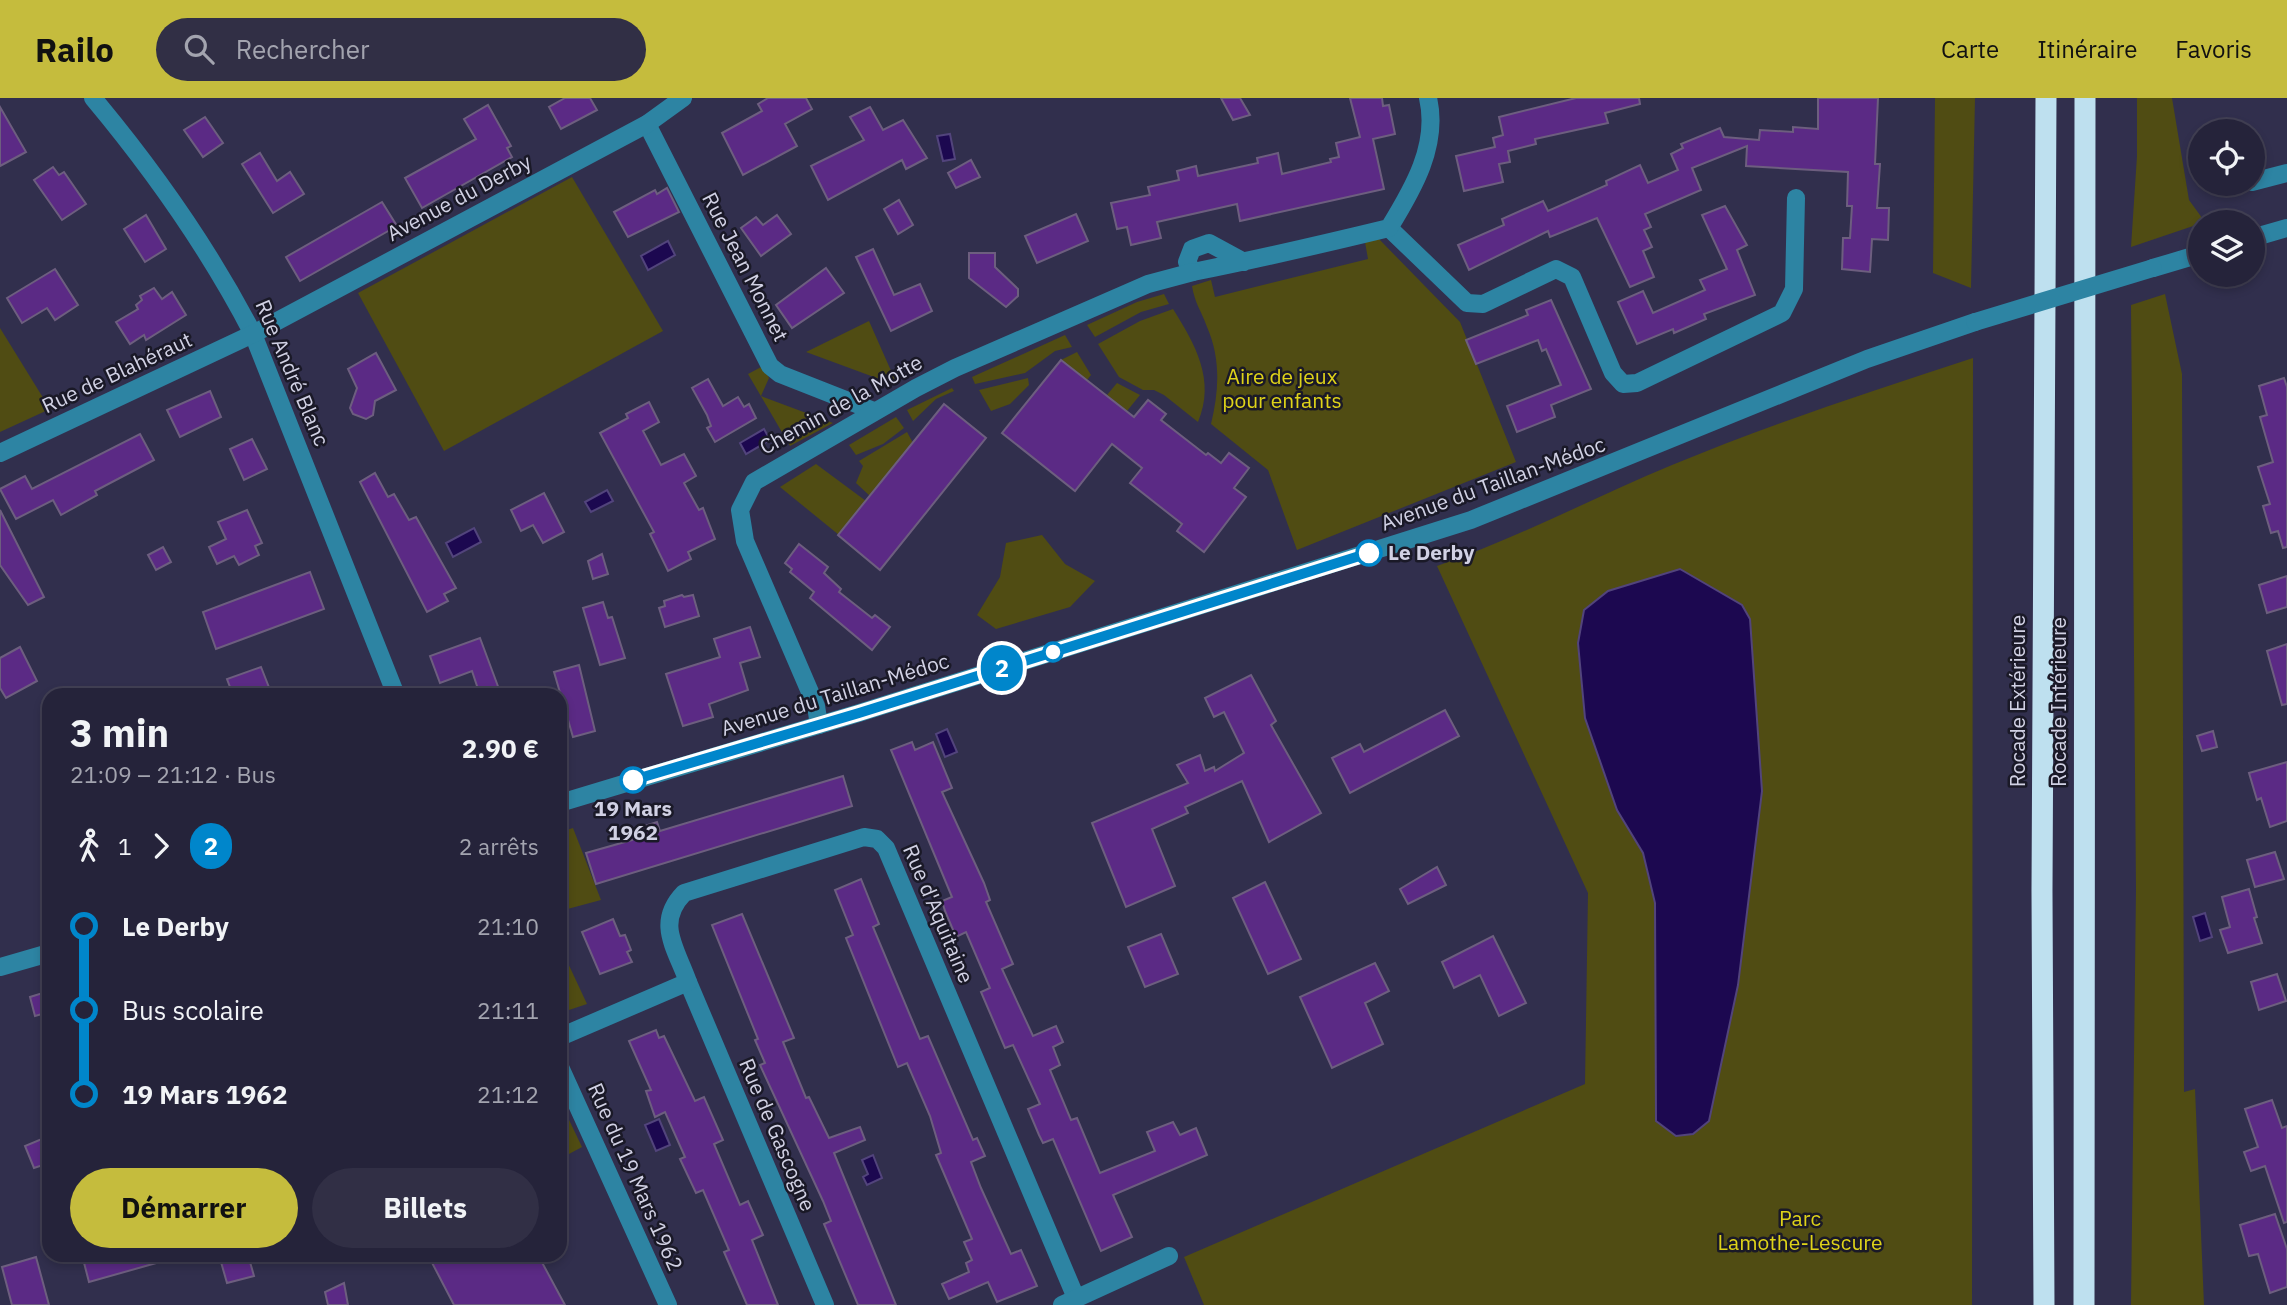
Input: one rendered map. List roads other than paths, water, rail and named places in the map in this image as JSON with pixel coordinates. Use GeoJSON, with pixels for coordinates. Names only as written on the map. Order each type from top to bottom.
{"type":"FeatureCollection","features":[{"type":"Feature","properties":{"kind":"highway","name":"Rocade Extérieure"},"geometry":{"type":"LineString","coordinates":[[2044,1305],[2042,863],[2046,98]]}},
{"type":"Feature","properties":{"kind":"highway","name":"Rocade Intérieure"},"geometry":{"type":"LineString","coordinates":[[2084,1305],[2085,98]]}},
{"type":"Feature","properties":{"kind":"street","name":"Rue André Blanc"},"geometry":{"type":"LineString","coordinates":[[93,98],[140,155],[230,290],[253,334],[393,688]]}},
{"type":"Feature","properties":{"kind":"street","name":"Avenue du Derby"},"geometry":{"type":"LineString","coordinates":[[253,334],[647,124],[683,98]]}},
{"type":"Feature","properties":{"kind":"street"},"geometry":{"type":"LineString","coordinates":[[1428,98],[1433,117],[1424,158],[1413,189],[1388,228],[1467,303],[1483,304],[1556,269],[1566,271],[1572,277],[1613,373],[1623,384],[1637,383],[1782,313],[1794,289],[1796,198]]}},
{"type":"Feature","properties":{"kind":"street","name":"Rue Jean Monnet"},"geometry":{"type":"LineString","coordinates":[[647,124],[770,366],[780,374],[874,411]]}},
{"type":"Feature","properties":{"kind":"street"},"geometry":{"type":"LineString","coordinates":[[2265,179],[2287,173]]}},
{"type":"Feature","properties":{"kind":"street","name":"Chemin de la Motte"},"geometry":{"type":"LineString","coordinates":[[819,725],[817,706],[745,541],[740,510],[746,493],[766,473],[916,387],[1148,284],[1388,228]]}},
{"type":"Feature","properties":{"kind":"street"},"geometry":{"type":"LineString","coordinates":[[2265,234],[2287,228]]}},
{"type":"Feature","properties":{"kind":"street"},"geometry":{"type":"LineString","coordinates":[[1192,272],[1187,256],[1200,244],[1220,247],[1244,262]]}},
{"type":"Feature","properties":{"kind":"street","name":"Avenue du Taillan-Médoc"},"geometry":{"type":"LineString","coordinates":[[567,801],[819,725],[1471,520],[1867,359],[1975,322],[2188,258]]}},
{"type":"Feature","properties":{"kind":"street","name":"Rue de Blahéraut"},"geometry":{"type":"LineString","coordinates":[[0,453],[253,334]]}},
{"type":"Feature","properties":{"kind":"street","name":"Rue d'Aquitaine"},"geometry":{"type":"LineString","coordinates":[[688,982],[668,927],[672,906],[684,893],[864,837],[882,843],[1069,1302]]}},
{"type":"Feature","properties":{"kind":"street"},"geometry":{"type":"LineString","coordinates":[[0,967],[42,955]]}},
{"type":"Feature","properties":{"kind":"street"},"geometry":{"type":"LineString","coordinates":[[567,1034],[688,982]]}},
{"type":"Feature","properties":{"kind":"street","name":"Rue de Gascogne"},"geometry":{"type":"LineString","coordinates":[[688,982],[825,1305]]}},
{"type":"Feature","properties":{"kind":"street","name":"Rue du 19 Mars 1962"},"geometry":{"type":"LineString","coordinates":[[567,1082],[668,1305]]}},
{"type":"Feature","properties":{"kind":"street"},"geometry":{"type":"LineString","coordinates":[[1069,1302],[1169,1256]]}},
{"type":"Feature","properties":{"kind":"place","name":"Le Derby"},"geometry":{"type":"Point","coordinates":[1369,553]}},
{"type":"Feature","properties":{"kind":"place","name":"19 Mars 1962"},"geometry":{"type":"Point","coordinates":[633,780]}},
{"type":"Feature","properties":{"kind":"park label","name":"Aire de jeux pour enfants"},"geometry":{"type":"Point","coordinates":[1282,389]}},
{"type":"Feature","properties":{"kind":"park label","name":"Parc Lamothe-Lescure"},"geometry":{"type":"Point","coordinates":[1800,1231]}}]}
